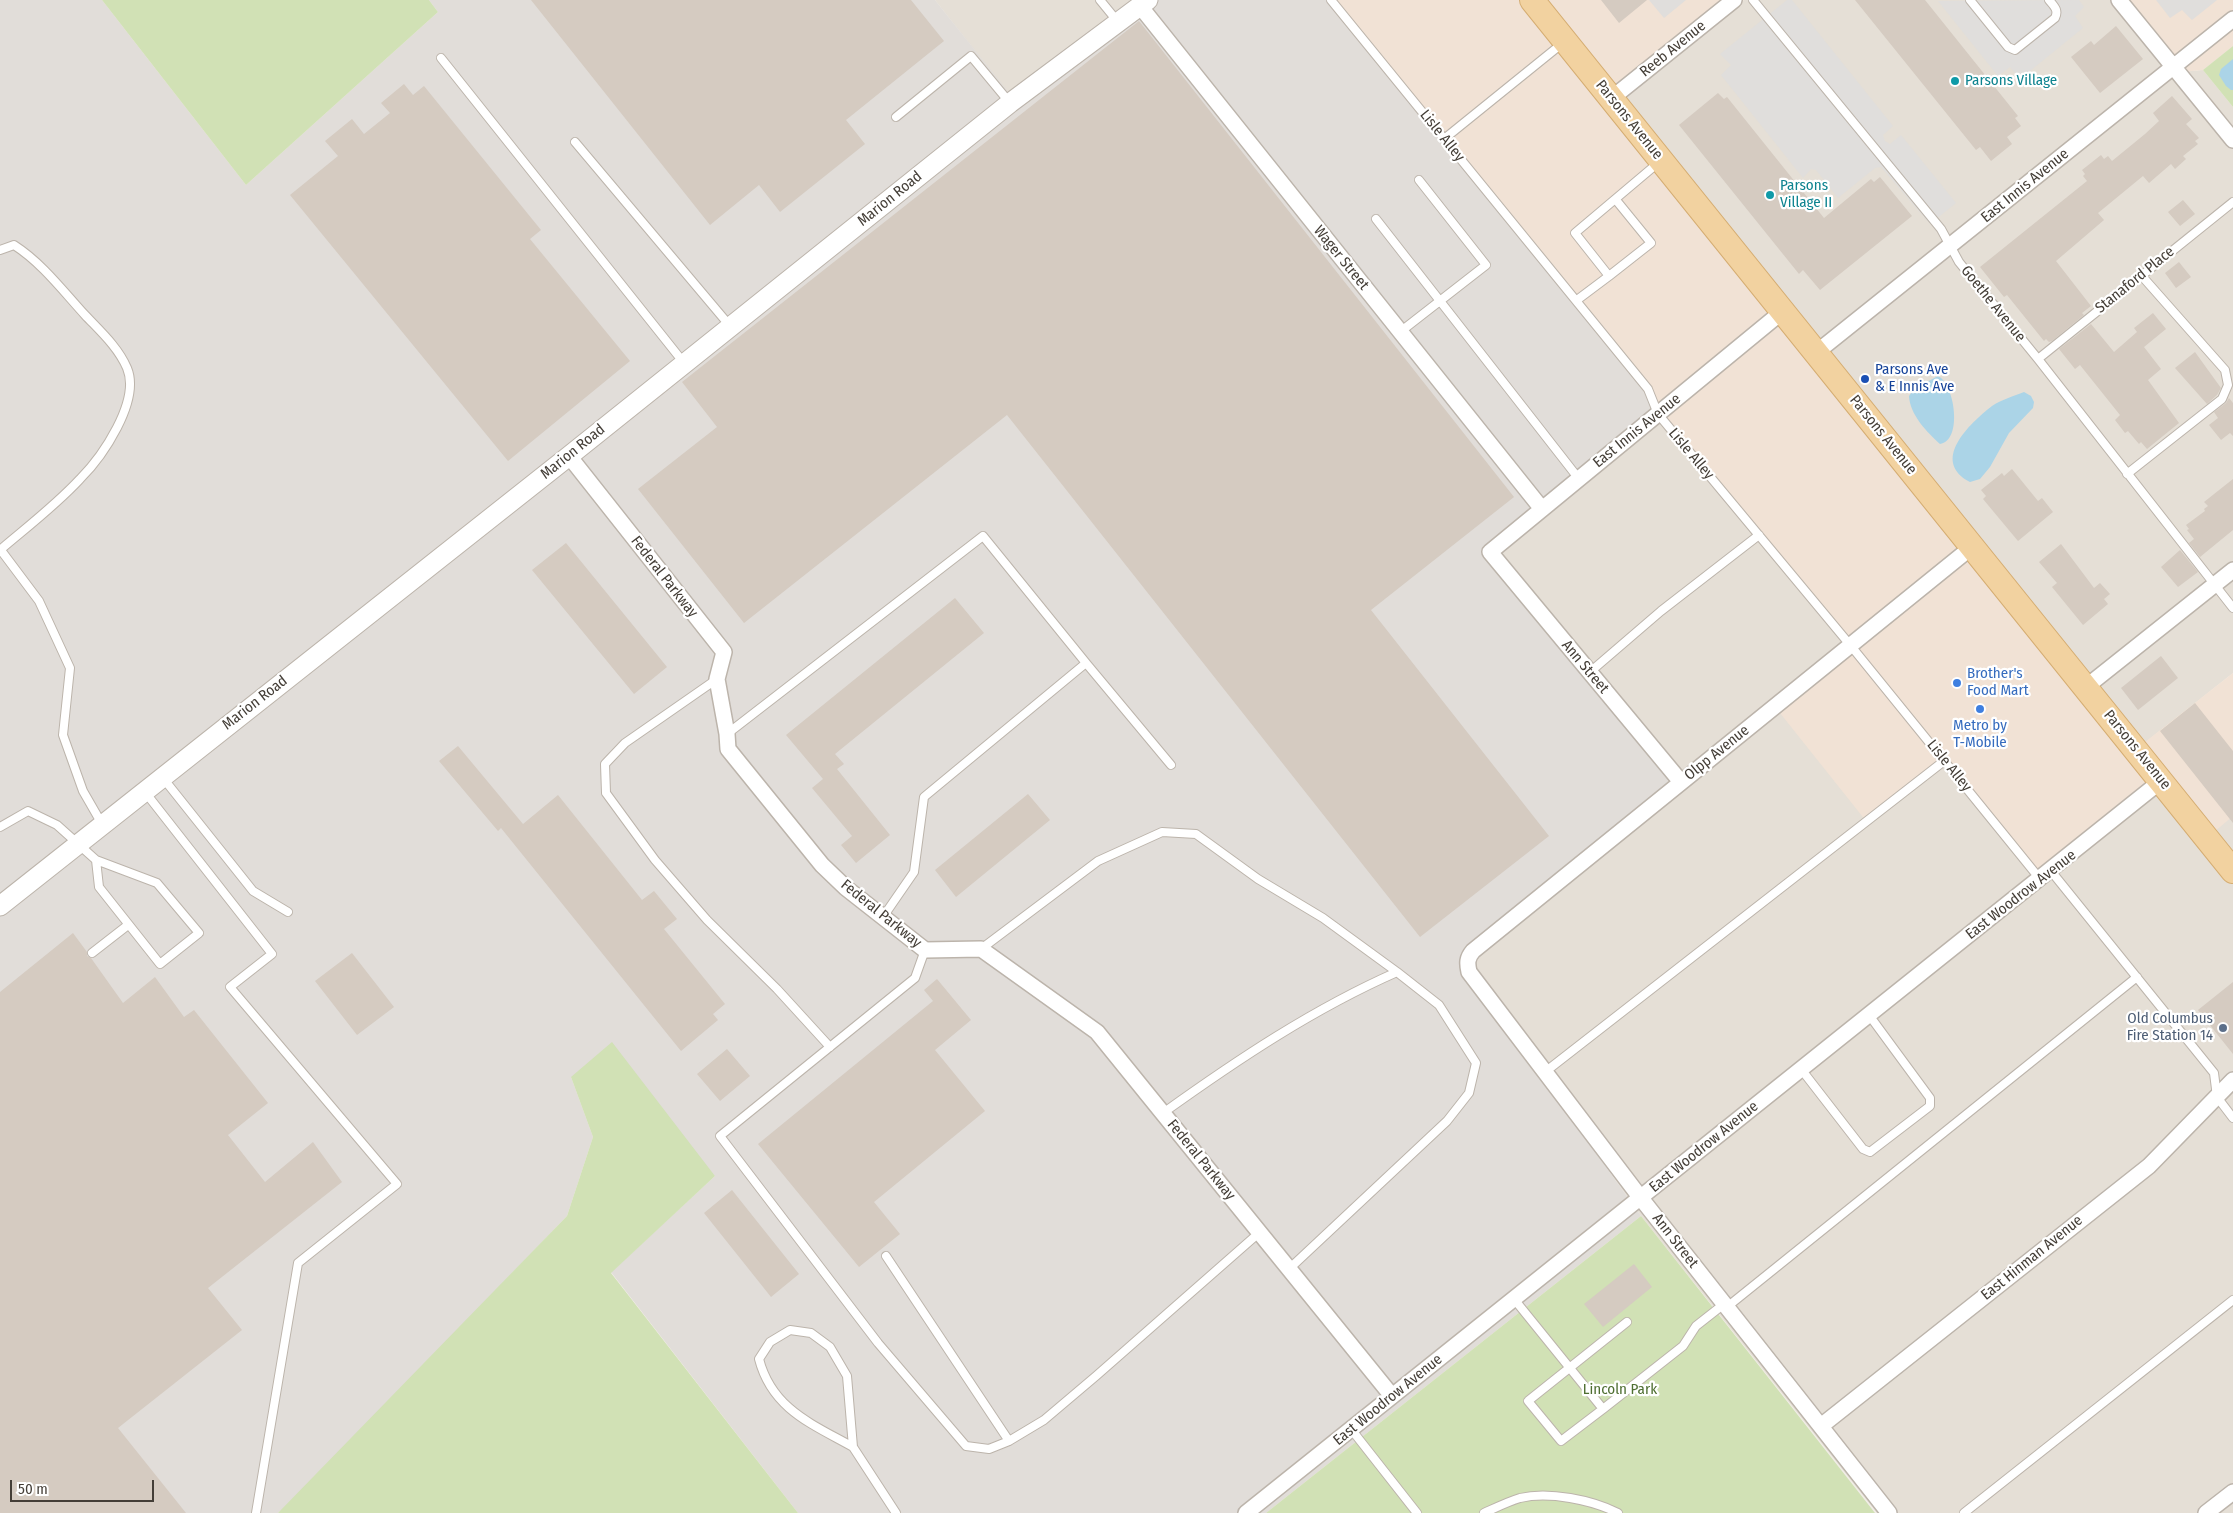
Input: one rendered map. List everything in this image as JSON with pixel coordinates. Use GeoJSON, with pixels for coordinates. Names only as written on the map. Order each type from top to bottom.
{"type":"FeatureCollection","features":[{"type":"Feature","properties":{"kind":"main road","name":"Parsons Avenue"},"geometry":{"type":"LineString","coordinates":[[1532,0],[2233,871]]}},
{"type":"Feature","properties":{"kind":"street","name":"Reeb Avenue"},"geometry":{"type":"LineString","coordinates":[[1612,98],[1734,0]]}},
{"type":"Feature","properties":{"kind":"street"},"geometry":{"type":"LineString","coordinates":[[2119,0],[2233,140]]}},
{"type":"Feature","properties":{"kind":"street","name":"Marion Road"},"geometry":{"type":"LineString","coordinates":[[0,906],[144,790],[569,456],[1010,103],[1144,3]]}},
{"type":"Feature","properties":{"kind":"street","name":"Wager Street"},"geometry":{"type":"LineString","coordinates":[[1144,3],[1400,332],[1542,509]]}},
{"type":"Feature","properties":{"kind":"street","name":"East Innis Avenue"},"geometry":{"type":"LineString","coordinates":[[1817,352],[2233,19]]}},
{"type":"Feature","properties":{"kind":"street","name":"East Innis Avenue"},"geometry":{"type":"LineString","coordinates":[[1490,552],[1783,311]]}},
{"type":"Feature","properties":{"kind":"street","name":"Federal Parkway"},"geometry":{"type":"LineString","coordinates":[[569,456],[724,652],[717,679],[728,734],[728,749],[822,865],[846,888],[925,950],[981,949],[1097,1032],[1392,1396]]}},
{"type":"Feature","properties":{"kind":"street","name":"Olpp Avenue"},"geometry":{"type":"LineString","coordinates":[[1467,964],[1468,956],[1473,951],[1973,546]]}},
{"type":"Feature","properties":{"kind":"street","name":"Ann Street"},"geometry":{"type":"LineString","coordinates":[[1490,552],[1681,782]]}},
{"type":"Feature","properties":{"kind":"street"},"geometry":{"type":"LineString","coordinates":[[2086,687],[2233,570]]}},
{"type":"Feature","properties":{"kind":"street","name":"East Woodrow Avenue"},"geometry":{"type":"LineString","coordinates":[[1246,1513],[2046,875],[2161,781]]}},
{"type":"Feature","properties":{"kind":"street","name":"Ann Street"},"geometry":{"type":"LineString","coordinates":[[1467,964],[1469,972],[1640,1197],[1890,1513]]}},
{"type":"Feature","properties":{"kind":"street","name":"East Hinman Avenue"},"geometry":{"type":"LineString","coordinates":[[1821,1426],[2149,1166],[2233,1080]]}},
{"type":"Feature","properties":{"kind":"street"},"geometry":{"type":"LineString","coordinates":[[2206,1513],[2233,1492]]}},
{"type":"Feature","properties":{"kind":"lane"},"geometry":{"type":"LineString","coordinates":[[1100,0],[1118,22]]}},
{"type":"Feature","properties":{"kind":"lane","name":"Lisle Alley"},"geometry":{"type":"LineString","coordinates":[[1331,0],[1648,389],[1658,414],[1944,761],[2137,977],[2214,1073],[2217,1097],[2233,1118]]}},
{"type":"Feature","properties":{"kind":"lane","name":"Goethe Avenue"},"geometry":{"type":"LineString","coordinates":[[1753,0],[1941,229],[1958,262],[2038,359],[2233,608]]}},
{"type":"Feature","properties":{"kind":"lane"},"geometry":{"type":"LineString","coordinates":[[1970,0],[2008,47],[2015,50],[2055,18],[2056,8],[2049,0]]}},
{"type":"Feature","properties":{"kind":"lane"},"geometry":{"type":"LineString","coordinates":[[1444,138],[1565,41]]}},
{"type":"Feature","properties":{"kind":"lane"},"geometry":{"type":"LineString","coordinates":[[896,116],[971,56],[1010,103]]}},
{"type":"Feature","properties":{"kind":"lane"},"geometry":{"type":"LineString","coordinates":[[441,58],[684,363]]}},
{"type":"Feature","properties":{"kind":"lane"},"geometry":{"type":"LineString","coordinates":[[575,142],[730,326]]}},
{"type":"Feature","properties":{"kind":"lane"},"geometry":{"type":"LineString","coordinates":[[1609,276],[1575,233],[1662,160]]}},
{"type":"Feature","properties":{"kind":"lane"},"geometry":{"type":"LineString","coordinates":[[1400,332],[1486,266],[1418,180]]}},
{"type":"Feature","properties":{"kind":"lane"},"geometry":{"type":"LineString","coordinates":[[1577,300],[1650,243],[1616,200]]}},
{"type":"Feature","properties":{"kind":"lane","name":"Stanaford Place"},"geometry":{"type":"LineString","coordinates":[[2038,359],[2233,202]]}},
{"type":"Feature","properties":{"kind":"lane"},"geometry":{"type":"LineString","coordinates":[[1376,219],[1578,479]]}},
{"type":"Feature","properties":{"kind":"lane"},"geometry":{"type":"LineString","coordinates":[[0,250],[14,246],[40,266],[113,345],[128,369],[130,390],[125,408],[112,438],[81,479],[0,549],[39,601],[70,668],[63,735],[83,791],[102,824]]}},
{"type":"Feature","properties":{"kind":"lane"},"geometry":{"type":"LineString","coordinates":[[2127,474],[2222,399],[2228,385],[2225,370],[2141,275]]}},
{"type":"Feature","properties":{"kind":"lane"},"geometry":{"type":"LineString","coordinates":[[1590,672],[1661,611],[1759,535]]}},
{"type":"Feature","properties":{"kind":"lane"},"geometry":{"type":"LineString","coordinates":[[728,734],[983,536],[1171,765]]}},
{"type":"Feature","properties":{"kind":"lane"},"geometry":{"type":"LineString","coordinates":[[883,917],[914,872],[924,796],[1086,663]]}},
{"type":"Feature","properties":{"kind":"lane"},"geometry":{"type":"LineString","coordinates":[[717,679],[625,743],[605,764],[606,793],[655,860],[707,920],[777,989],[830,1047]]}},
{"type":"Feature","properties":{"kind":"lane"},"geometry":{"type":"LineString","coordinates":[[1545,1072],[1944,761]]}},
{"type":"Feature","properties":{"kind":"lane"},"geometry":{"type":"LineString","coordinates":[[162,776],[253,891],[288,912]]}},
{"type":"Feature","properties":{"kind":"lane"},"geometry":{"type":"LineString","coordinates":[[144,790],[272,954],[230,987],[397,1184],[298,1264],[256,1513]]}},
{"type":"Feature","properties":{"kind":"lane"},"geometry":{"type":"LineString","coordinates":[[0,827],[28,810],[57,826],[96,860],[156,883],[199,933],[160,964],[99,887],[96,860]]}},
{"type":"Feature","properties":{"kind":"lane"},"geometry":{"type":"LineString","coordinates":[[981,949],[1098,861],[1162,832],[1196,834],[1258,879],[1324,918],[1439,1005],[1476,1063],[1469,1093],[1447,1120],[1290,1269]]}},
{"type":"Feature","properties":{"kind":"lane"},"geometry":{"type":"LineString","coordinates":[[92,953],[128,925]]}},
{"type":"Feature","properties":{"kind":"lane"},"geometry":{"type":"LineString","coordinates":[[925,950],[915,978],[720,1136],[878,1343],[966,1446],[989,1449],[1008,1441],[1044,1420],[1089,1383],[1260,1232]]}},
{"type":"Feature","properties":{"kind":"lane"},"geometry":{"type":"LineString","coordinates":[[1163,1113],[1225,1069],[1302,1020],[1358,990],[1397,972]]}},
{"type":"Feature","properties":{"kind":"lane"},"geometry":{"type":"LineString","coordinates":[[1627,1322],[1528,1401],[1560,1441],[1683,1346],[1696,1326],[1726,1306],[2137,977]]}},
{"type":"Feature","properties":{"kind":"lane"},"geometry":{"type":"LineString","coordinates":[[1801,1070],[1863,1148],[1870,1152],[1930,1106],[1930,1098],[1869,1015]]}},
{"type":"Feature","properties":{"kind":"lane"},"geometry":{"type":"LineString","coordinates":[[886,1256],[1008,1441]]}},
{"type":"Feature","properties":{"kind":"lane"},"geometry":{"type":"LineString","coordinates":[[1514,1299],[1603,1409]]}},
{"type":"Feature","properties":{"kind":"lane"},"geometry":{"type":"LineString","coordinates":[[1964,1513],[2233,1300]]}},
{"type":"Feature","properties":{"kind":"lane"},"geometry":{"type":"LineString","coordinates":[[854,1447],[796,1416],[772,1389],[764,1376],[759,1358],[770,1342],[790,1330],[811,1333],[830,1347],[847,1376],[854,1447],[896,1513]]}},
{"type":"Feature","properties":{"kind":"lane"},"geometry":{"type":"LineString","coordinates":[[1352,1429],[1417,1513]]}},
{"type":"Feature","properties":{"kind":"lane"},"geometry":{"type":"LineString","coordinates":[[1484,1513],[1521,1498],[1545,1496],[1594,1503],[1618,1513]]}},
{"type":"Feature","properties":{"kind":"shaded area"},"geometry":{"type":"Polygon","coordinates":[[[0,0],[102,0],[246,185],[438,12],[429,0],[935,0],[1014,99],[1138,0],[1334,0],[1663,413],[1495,548],[1683,783],[1460,962],[1641,1216],[1266,1513],[798,1513],[611,1272],[715,1176],[571,1077],[593,1137],[567,1216],[297,1498],[278,1513],[0,1513],[0,0]]]}},
{"type":"Feature","properties":{"kind":"shaded area"},"geometry":{"type":"Polygon","coordinates":[[[935,0],[1138,0],[1013,99],[935,0]]]}},
{"type":"Feature","properties":{"kind":"shaded area"},"geometry":{"type":"Polygon","coordinates":[[[1334,0],[1744,0],[1616,103],[2136,749],[2233,673],[2233,816],[2207,838],[2163,784],[2041,884],[1942,763],[1866,821],[1776,708],[1853,647],[1663,413],[1334,0]]]}},
{"type":"Feature","properties":{"kind":"shaded area"},"geometry":{"type":"Polygon","coordinates":[[[1649,0],[1686,0],[1664,18],[1649,0]]]}},
{"type":"Feature","properties":{"kind":"shaded area"},"geometry":{"type":"Polygon","coordinates":[[[1744,0],[2120,0],[2179,72],[2203,70],[2233,107],[2233,673],[2136,750],[1616,103],[1744,0]]]}},
{"type":"Feature","properties":{"kind":"shaded area"},"geometry":{"type":"Polygon","coordinates":[[[1787,0],[1792,0],[1893,126],[1883,135],[1885,141],[1890,144],[1901,135],[1956,203],[1930,224],[1881,167],[1875,168],[1838,198],[1816,170],[1811,169],[1803,178],[1721,75],[1731,65],[1720,54],[1787,0]]]}},
{"type":"Feature","properties":{"kind":"shaded area"},"geometry":{"type":"Polygon","coordinates":[[[2079,0],[2084,7],[2075,16],[2083,28],[2020,79],[2010,67],[1998,76],[1938,1],[2079,0]]]}},
{"type":"Feature","properties":{"kind":"shaded area"},"geometry":{"type":"Polygon","coordinates":[[[2120,0],[2233,0],[2233,46],[2203,70],[2179,72],[2120,0]]]}},
{"type":"Feature","properties":{"kind":"shaded area"},"geometry":{"type":"Polygon","coordinates":[[[2156,0],[2217,0],[2192,20],[2182,10],[2170,18],[2156,0]]]}},
{"type":"Feature","properties":{"kind":"shaded area"},"geometry":{"type":"Polygon","coordinates":[[[1663,413],[1853,647],[1942,762],[2163,784],[2233,816],[2233,1513],[1877,1513],[1641,1216],[1460,962],[1682,783],[1495,548],[1663,413]]]}},
{"type":"Feature","properties":{"kind":"green space"},"geometry":{"type":"Polygon","coordinates":[[[102,0],[429,0],[438,12],[246,185],[102,0]]]}},
{"type":"Feature","properties":{"kind":"green space"},"geometry":{"type":"Polygon","coordinates":[[[2233,46],[2233,107],[2203,70],[2233,46]]]}},
{"type":"Feature","properties":{"kind":"green space"},"geometry":{"type":"Polygon","coordinates":[[[612,1042],[715,1176],[611,1273],[798,1513],[278,1513],[567,1216],[593,1137],[571,1077],[612,1042]]]}},
{"type":"Feature","properties":{"kind":"green space","name":"Lincoln Park"},"geometry":{"type":"Polygon","coordinates":[[[1641,1216],[1875,1513],[1266,1513],[1641,1216]]]}},
{"type":"Feature","properties":{"kind":"water"},"geometry":{"type":"Polygon","coordinates":[[[2233,59],[2233,90],[2231,90],[2219,75],[2221,69],[2233,59]]]}},
{"type":"Feature","properties":{"kind":"water"},"geometry":{"type":"Polygon","coordinates":[[[1938,376],[1944,381],[1949,390],[1954,412],[1952,433],[1947,441],[1940,444],[1925,429],[1912,410],[1909,396],[1914,389],[1938,376]]]}},
{"type":"Feature","properties":{"kind":"water"},"geometry":{"type":"Polygon","coordinates":[[[2024,392],[2031,396],[2034,402],[2033,408],[2009,433],[1990,467],[1980,479],[1970,482],[1959,473],[1953,464],[1953,453],[1957,443],[1964,432],[1992,406],[2024,392]]]}},
{"type":"Feature","properties":{"kind":"building"},"geometry":{"type":"Polygon","coordinates":[[[531,0],[911,0],[944,41],[846,120],[865,144],[780,212],[759,185],[710,225],[531,0]]]}},
{"type":"Feature","properties":{"kind":"building"},"geometry":{"type":"Polygon","coordinates":[[[1601,0],[1647,0],[1619,23],[1601,0]]]}},
{"type":"Feature","properties":{"kind":"building","name":"Parsons Village"},"geometry":{"type":"Polygon","coordinates":[[[1855,0],[1925,0],[2018,116],[2015,118],[2021,126],[2007,137],[2012,144],[1991,161],[1980,147],[1976,150],[1855,0]]]}},
{"type":"Feature","properties":{"kind":"building"},"geometry":{"type":"Polygon","coordinates":[[[1139,21],[1514,497],[1371,610],[1549,836],[1420,937],[1007,415],[744,623],[638,489],[717,427],[682,382],[1139,21]]]}},
{"type":"Feature","properties":{"kind":"building"},"geometry":{"type":"Polygon","coordinates":[[[2116,26],[2143,59],[2100,93],[2071,57],[2091,41],[2094,45],[2116,26]]]}},
{"type":"Feature","properties":{"kind":"building"},"geometry":{"type":"Polygon","coordinates":[[[404,84],[413,95],[424,86],[541,230],[530,239],[630,361],[508,461],[290,195],[338,156],[325,141],[352,119],[364,134],[390,113],[381,103],[404,84]]]}},
{"type":"Feature","properties":{"kind":"building","name":"Parsons Village II"},"geometry":{"type":"Polygon","coordinates":[[[1718,93],[1724,99],[1727,97],[1824,218],[1871,179],[1874,182],[1880,177],[1912,216],[1820,290],[1803,270],[1799,274],[1679,125],[1718,93]]]}},
{"type":"Feature","properties":{"kind":"building"},"geometry":{"type":"Polygon","coordinates":[[[2172,96],[2192,119],[2186,124],[2199,138],[2195,141],[2198,144],[2183,156],[2186,159],[2175,169],[2171,164],[2149,183],[2143,176],[2098,213],[2104,220],[2056,261],[2091,306],[2082,313],[2084,315],[2052,341],[2049,342],[2046,339],[2044,341],[2007,295],[2004,297],[1980,267],[2087,181],[2083,176],[2085,174],[2082,170],[2101,155],[2104,159],[2108,156],[2112,161],[2145,134],[2159,121],[2153,113],[2172,96]]]}},
{"type":"Feature","properties":{"kind":"building"},"geometry":{"type":"Polygon","coordinates":[[[2183,200],[2195,214],[2180,226],[2168,212],[2183,200]]]}},
{"type":"Feature","properties":{"kind":"building"},"geometry":{"type":"Polygon","coordinates":[[[2179,262],[2191,277],[2176,288],[2165,273],[2179,262]]]}},
{"type":"Feature","properties":{"kind":"building"},"geometry":{"type":"Polygon","coordinates":[[[2153,313],[2166,329],[2144,347],[2161,369],[2148,380],[2179,423],[2147,449],[2141,442],[2139,444],[2128,431],[2125,433],[2115,420],[2120,415],[2080,365],[2075,369],[2059,349],[2091,324],[2114,352],[2137,332],[2134,328],[2153,313]]]}},
{"type":"Feature","properties":{"kind":"building"},"geometry":{"type":"Polygon","coordinates":[[[2195,352],[2221,388],[2217,395],[2207,404],[2175,368],[2195,352]]]}},
{"type":"Feature","properties":{"kind":"building"},"geometry":{"type":"Polygon","coordinates":[[[2229,398],[2233,403],[2233,436],[2230,433],[2221,440],[2209,425],[2218,418],[2214,412],[2226,403],[2229,398]]]}},
{"type":"Feature","properties":{"kind":"building"},"geometry":{"type":"Polygon","coordinates":[[[2012,469],[2038,501],[2042,498],[2053,512],[2018,541],[1983,499],[1986,496],[1981,490],[2002,473],[2004,476],[2012,469]]]}},
{"type":"Feature","properties":{"kind":"building"},"geometry":{"type":"Polygon","coordinates":[[[2233,479],[2233,530],[2200,557],[2189,543],[2194,539],[2187,530],[2189,529],[2186,525],[2205,511],[2204,509],[2208,506],[2204,502],[2233,479]]]}},
{"type":"Feature","properties":{"kind":"building"},"geometry":{"type":"Polygon","coordinates":[[[566,543],[667,667],[634,694],[532,570],[566,543]]]}},
{"type":"Feature","properties":{"kind":"building"},"geometry":{"type":"Polygon","coordinates":[[[2061,544],[2094,588],[2100,583],[2110,594],[2104,599],[2108,604],[2083,625],[2052,587],[2057,583],[2039,562],[2061,544]]]}},
{"type":"Feature","properties":{"kind":"building"},"geometry":{"type":"Polygon","coordinates":[[[2180,550],[2198,572],[2178,587],[2161,567],[2180,550]]]}},
{"type":"Feature","properties":{"kind":"building"},"geometry":{"type":"Polygon","coordinates":[[[955,598],[984,633],[835,754],[844,764],[837,769],[890,835],[856,863],[841,845],[852,836],[812,788],[823,779],[786,735],[955,598]]]}},
{"type":"Feature","properties":{"kind":"building"},"geometry":{"type":"Polygon","coordinates":[[[2161,656],[2178,678],[2138,710],[2121,688],[2161,656]]]}},
{"type":"Feature","properties":{"kind":"building"},"geometry":{"type":"Polygon","coordinates":[[[2195,703],[2233,751],[2233,823],[2160,731],[2195,703]]]}},
{"type":"Feature","properties":{"kind":"building"},"geometry":{"type":"Polygon","coordinates":[[[458,746],[523,824],[558,795],[642,900],[654,891],[677,919],[664,929],[725,1004],[713,1014],[718,1020],[681,1051],[501,828],[498,831],[439,761],[458,746]]]}},
{"type":"Feature","properties":{"kind":"building"},"geometry":{"type":"Polygon","coordinates":[[[1028,794],[1050,820],[956,897],[935,870],[1028,794]]]}},
{"type":"Feature","properties":{"kind":"building"},"geometry":{"type":"Polygon","coordinates":[[[73,933],[87,952],[87,956],[91,958],[123,1003],[155,977],[184,1017],[194,1010],[268,1103],[228,1135],[265,1182],[313,1142],[342,1182],[208,1288],[242,1330],[118,1428],[186,1513],[0,1513],[0,992],[73,933]]]}},
{"type":"Feature","properties":{"kind":"building"},"geometry":{"type":"Polygon","coordinates":[[[352,953],[394,1007],[357,1035],[315,981],[352,953]]]}},
{"type":"Feature","properties":{"kind":"building"},"geometry":{"type":"Polygon","coordinates":[[[937,979],[971,1020],[935,1050],[985,1111],[874,1202],[900,1234],[859,1267],[758,1144],[933,1001],[924,990],[937,979]]]}},
{"type":"Feature","properties":{"kind":"building","name":"Old Columbus Fire Station 14"},"geometry":{"type":"Polygon","coordinates":[[[2233,982],[2233,1054],[2198,1010],[2233,982]]]}},
{"type":"Feature","properties":{"kind":"building"},"geometry":{"type":"Polygon","coordinates":[[[727,1049],[750,1076],[720,1101],[697,1074],[727,1049]]]}},
{"type":"Feature","properties":{"kind":"building"},"geometry":{"type":"Polygon","coordinates":[[[732,1190],[799,1274],[771,1297],[704,1213],[732,1190]]]}},
{"type":"Feature","properties":{"kind":"building"},"geometry":{"type":"Polygon","coordinates":[[[1634,1264],[1652,1287],[1603,1327],[1584,1304],[1634,1264]]]}},
{"type":"Feature","properties":{"kind":"place","name":"Parsons Village"},"geometry":{"type":"Point","coordinates":[1955,81]}},
{"type":"Feature","properties":{"kind":"place","name":"Parsons Village II"},"geometry":{"type":"Point","coordinates":[1770,195]}},
{"type":"Feature","properties":{"kind":"place","name":"Parsons Ave & E Innis Ave"},"geometry":{"type":"Point","coordinates":[1865,379]}},
{"type":"Feature","properties":{"kind":"place","name":"Brother's Food Mart"},"geometry":{"type":"Point","coordinates":[1957,683]}},
{"type":"Feature","properties":{"kind":"place","name":"Metro by T-Mobile"},"geometry":{"type":"Point","coordinates":[1980,709]}},
{"type":"Feature","properties":{"kind":"place","name":"Old Columbus Fire Station 14"},"geometry":{"type":"Point","coordinates":[2223,1028]}}]}
